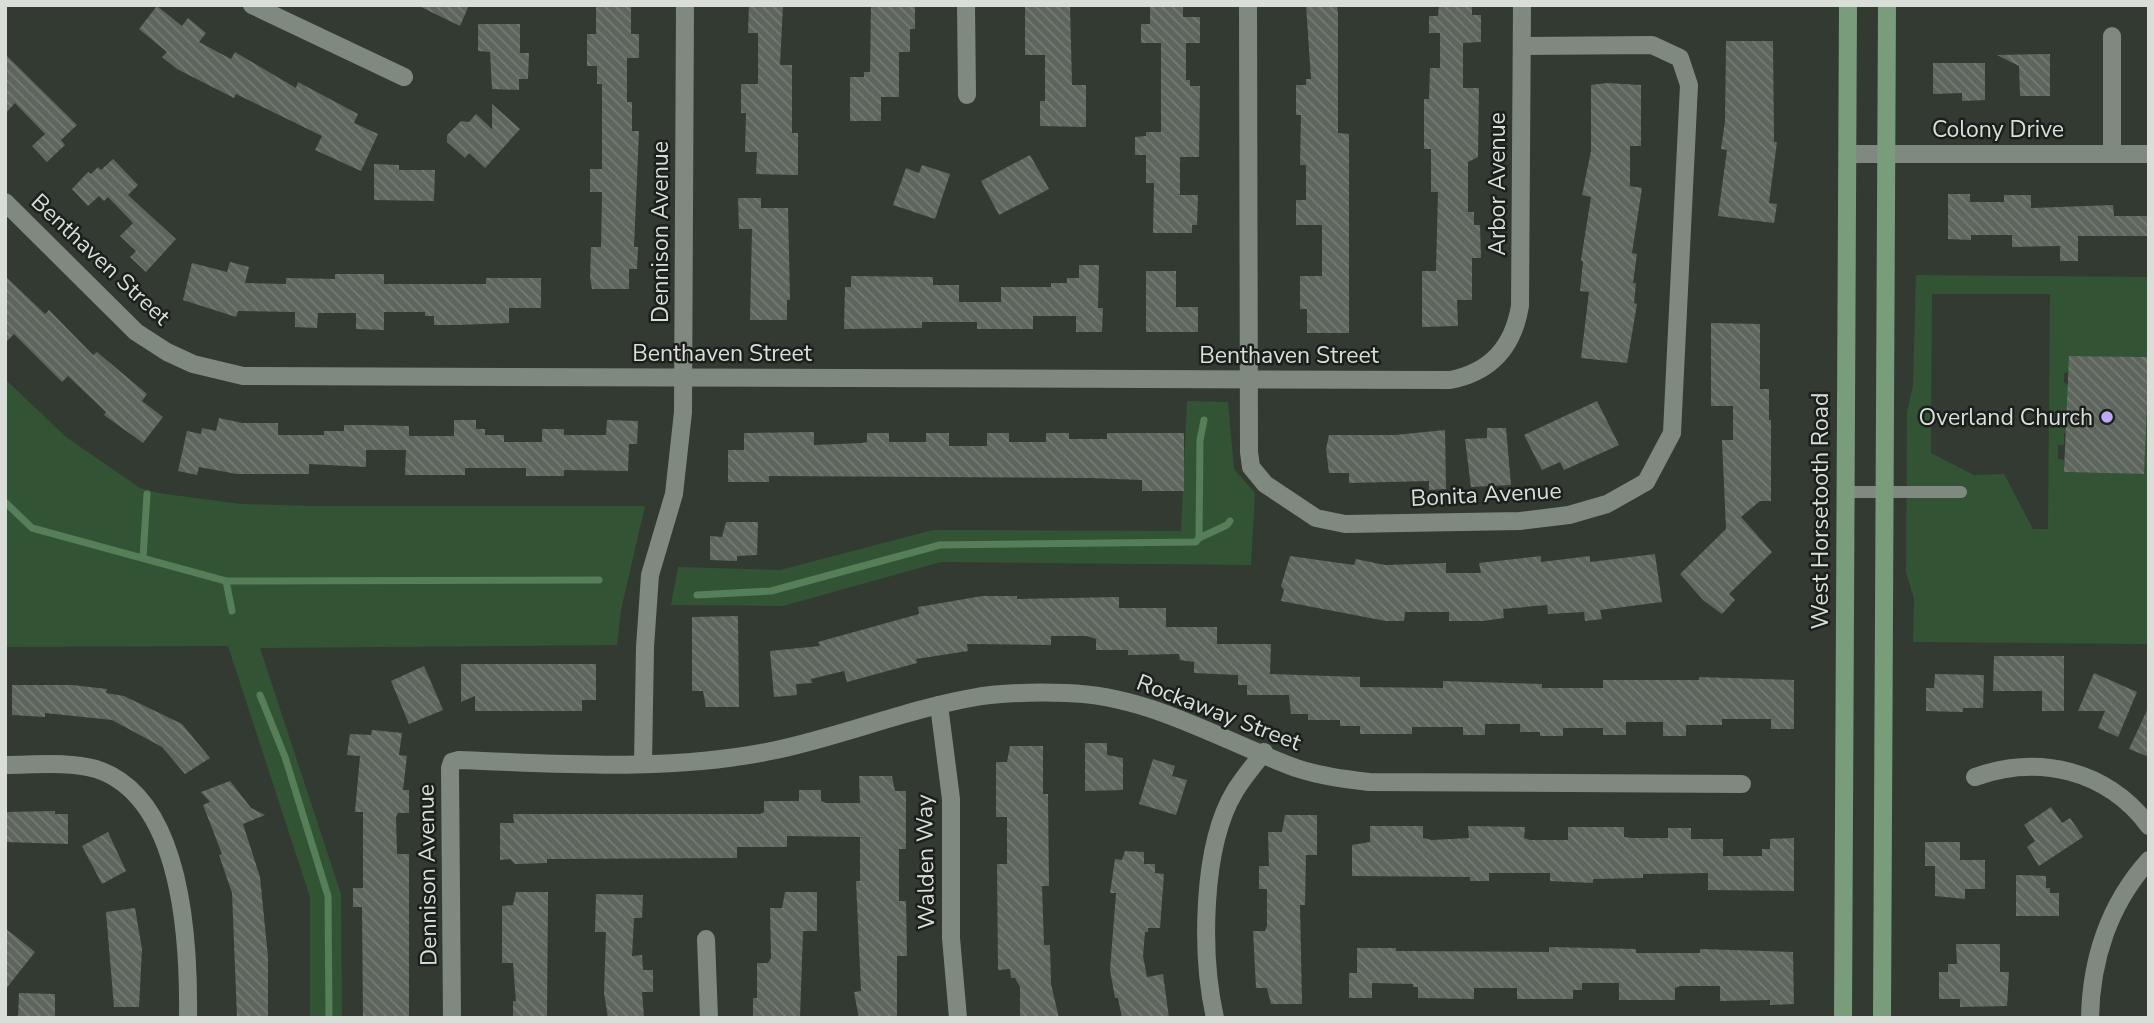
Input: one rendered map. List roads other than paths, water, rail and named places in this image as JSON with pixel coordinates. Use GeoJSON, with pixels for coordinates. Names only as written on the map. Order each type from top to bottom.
{"type":"FeatureCollection","features":[{"type":"Feature","properties":{"kind":"main road","name":"West Horsetooth Road"},"geometry":{"type":"LineString","coordinates":[[1843,1018],[1848,5]]}},
{"type":"Feature","properties":{"kind":"main road"},"geometry":{"type":"LineString","coordinates":[[1882,1018],[1887,5]]}},
{"type":"Feature","properties":{"kind":"street"},"geometry":{"type":"LineString","coordinates":[[252,5],[404,77]]}},
{"type":"Feature","properties":{"kind":"street","name":"Dennison Avenue"},"geometry":{"type":"LineString","coordinates":[[452,1018],[450,768],[453,762],[643,763],[645,647],[650,575],[674,494],[683,412],[685,5]]}},
{"type":"Feature","properties":{"kind":"street"},"geometry":{"type":"LineString","coordinates":[[966,5],[967,96]]}},
{"type":"Feature","properties":{"kind":"street","name":"Bonita Avenue"},"geometry":{"type":"LineString","coordinates":[[1248,5],[1247,379],[1251,467],[1265,484],[1316,518],[1345,524],[1520,521],[1569,515],[1606,504],[1646,482],[1672,433],[1689,85],[1680,58],[1652,45],[1522,46]]}},
{"type":"Feature","properties":{"kind":"street","name":"Arbor Avenue"},"geometry":{"type":"LineString","coordinates":[[1497,358],[1510,342],[1520,306],[1522,5]]}},
{"type":"Feature","properties":{"kind":"street"},"geometry":{"type":"LineString","coordinates":[[2112,36],[2112,154]]}},
{"type":"Feature","properties":{"kind":"street","name":"Colony Drive"},"geometry":{"type":"LineString","coordinates":[[1848,154],[2149,154]]}},
{"type":"Feature","properties":{"kind":"street","name":"Benthaven Street"},"geometry":{"type":"LineString","coordinates":[[5,202],[136,332],[167,352],[214,370],[272,377],[1450,380],[1481,370],[1497,358]]}},
{"type":"Feature","properties":{"kind":"street","name":"Rockaway Street"},"geometry":{"type":"LineString","coordinates":[[643,763],[719,760],[777,750],[939,705],[1018,692],[1070,693],[1161,711],[1295,767],[1327,777],[1369,782],[1742,784]]}},
{"type":"Feature","properties":{"kind":"street","name":"Walden Way"},"geometry":{"type":"LineString","coordinates":[[939,705],[951,799],[951,938],[958,1018]]}},
{"type":"Feature","properties":{"kind":"street"},"geometry":{"type":"LineString","coordinates":[[1215,1018],[1206,953],[1212,868],[1234,793],[1264,752]]}},
{"type":"Feature","properties":{"kind":"street"},"geometry":{"type":"LineString","coordinates":[[5,765],[69,765],[95,769],[119,779],[149,808],[180,893],[189,956],[188,1018]]}},
{"type":"Feature","properties":{"kind":"street"},"geometry":{"type":"LineString","coordinates":[[1975,777],[2020,766],[2076,772],[2116,792],[2149,826]]}},
{"type":"Feature","properties":{"kind":"street"},"geometry":{"type":"LineString","coordinates":[[2090,1018],[2091,990],[2108,926],[2122,895],[2149,860]]}},
{"type":"Feature","properties":{"kind":"street"},"geometry":{"type":"LineString","coordinates":[[706,939],[709,1018]]}},
{"type":"Feature","properties":{"kind":"lane"},"geometry":{"type":"LineString","coordinates":[[1844,492],[1961,492]]}},
{"type":"Feature","properties":{"kind":"waterway"},"geometry":{"type":"LineString","coordinates":[[697,595],[771,591],[940,545],[1196,542],[1199,538],[1200,440],[1204,420]]}},
{"type":"Feature","properties":{"kind":"waterway"},"geometry":{"type":"LineString","coordinates":[[143,558],[147,494]]}},
{"type":"Feature","properties":{"kind":"waterway"},"geometry":{"type":"LineString","coordinates":[[5,502],[32,528],[226,581],[599,580]]}},
{"type":"Feature","properties":{"kind":"waterway"},"geometry":{"type":"LineString","coordinates":[[1199,538],[1230,521]]}},
{"type":"Feature","properties":{"kind":"waterway"},"geometry":{"type":"LineString","coordinates":[[226,581],[232,611]]}},
{"type":"Feature","properties":{"kind":"waterway"},"geometry":{"type":"LineString","coordinates":[[260,695],[285,757],[328,896],[329,1018]]}},
{"type":"Feature","properties":{"kind":"place","name":"Overland Church"},"geometry":{"type":"Point","coordinates":[2107,417]}}]}
